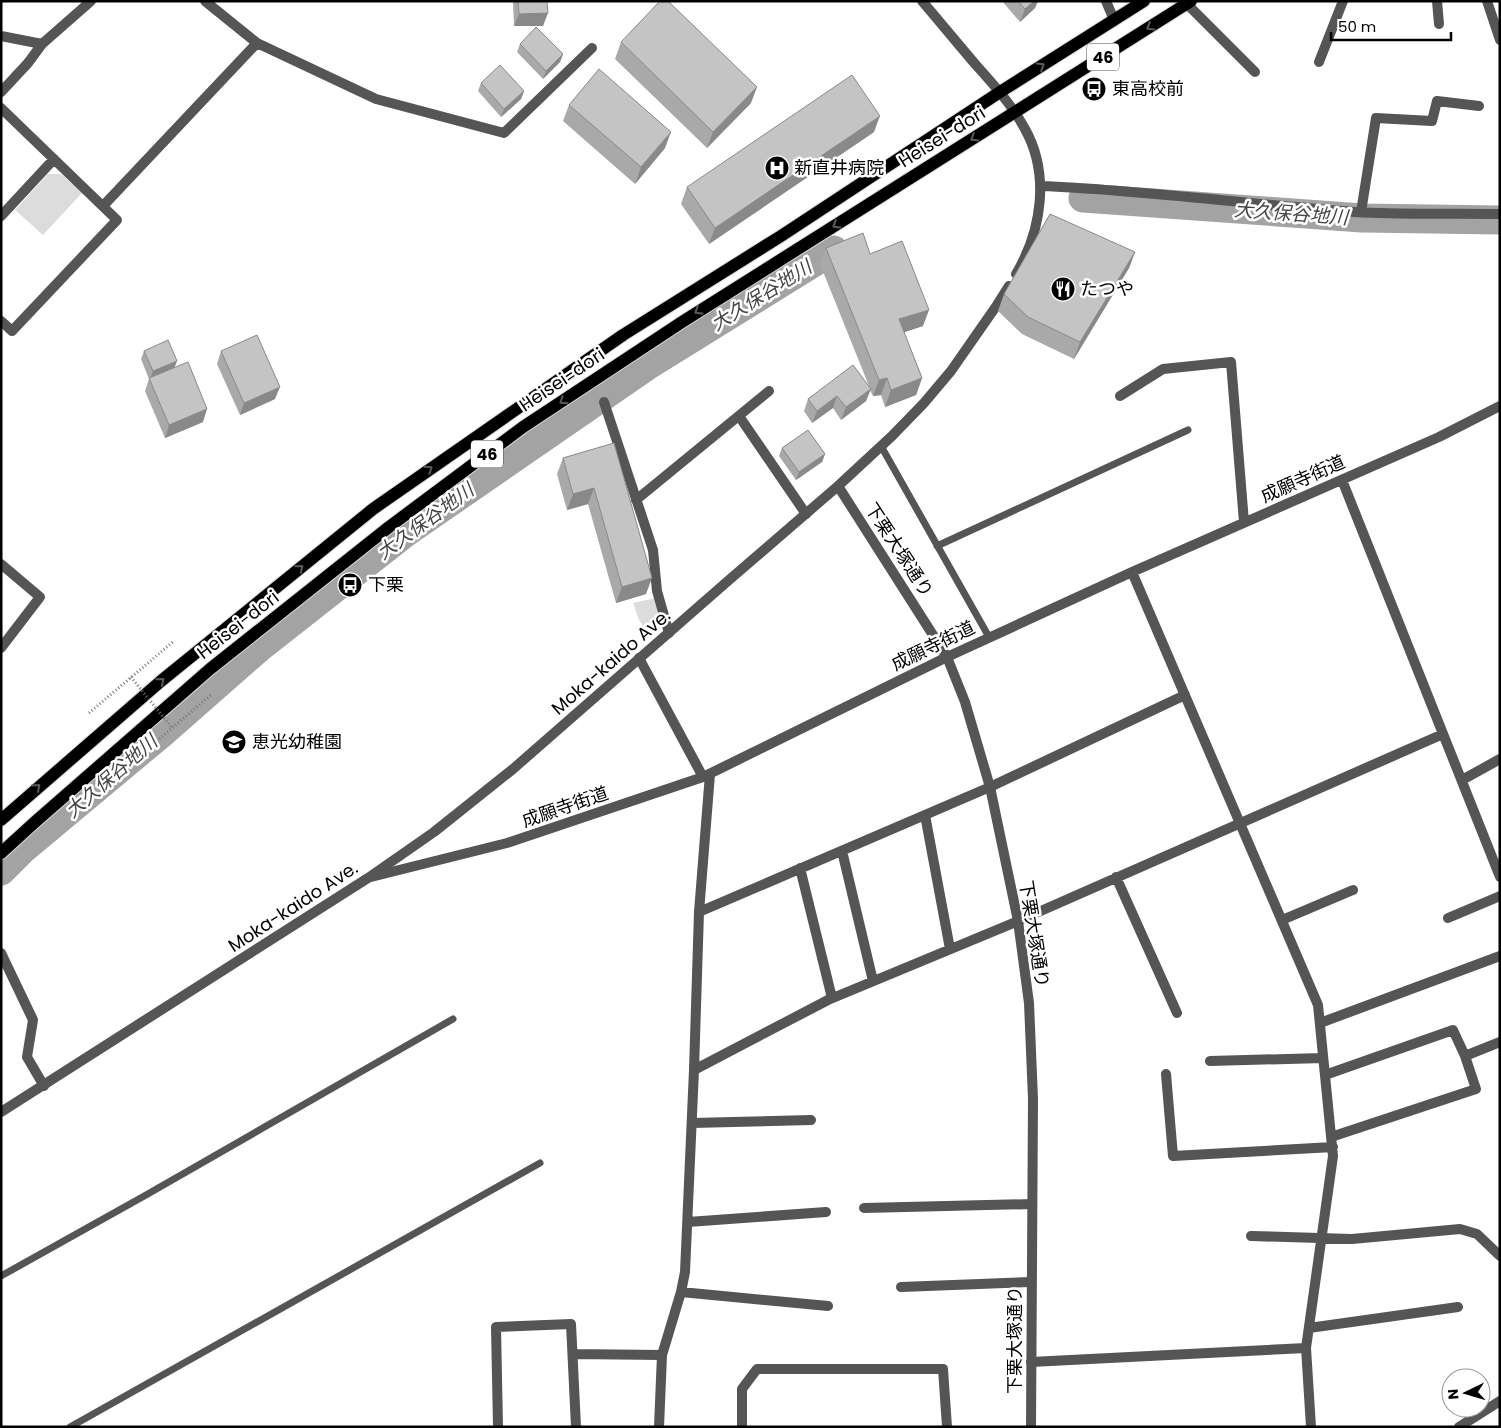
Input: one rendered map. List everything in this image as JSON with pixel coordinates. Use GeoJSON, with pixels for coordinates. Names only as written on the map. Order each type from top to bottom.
{"type":"FeatureCollection","features":[{"type":"Feature","properties":{"kind":"main road","name":"Heisei-dori"},"geometry":{"type":"LineString","coordinates":[[1,820],[161,681],[373,509],[623,335],[781,236],[1000,92],[1144,1]]}},
{"type":"Feature","properties":{"kind":"main road","name":"Heisei-dori"},"geometry":{"type":"LineString","coordinates":[[1,853],[210,669],[389,527],[523,427],[682,322],[1189,3]]}},
{"type":"Feature","properties":{"kind":"street"},"geometry":{"type":"LineString","coordinates":[[1,92],[28,63],[42,44],[91,1]]}},
{"type":"Feature","properties":{"kind":"street"},"geometry":{"type":"LineString","coordinates":[[205,1],[257,43],[376,99],[504,133],[592,48]]}},
{"type":"Feature","properties":{"kind":"street","name":"Moka-kaido Ave."},"geometry":{"type":"LineString","coordinates":[[1,1112],[368,878],[434,832],[513,769],[838,486],[924,403],[951,371],[997,306],[1020,267],[1032,238],[1039,212],[1041,186],[1033,148],[1026,130],[1015,112],[922,1]]}},
{"type":"Feature","properties":{"kind":"street"},"geometry":{"type":"LineString","coordinates":[[1106,1],[1114,20]]}},
{"type":"Feature","properties":{"kind":"street"},"geometry":{"type":"LineString","coordinates":[[1319,62],[1343,1]]}},
{"type":"Feature","properties":{"kind":"street"},"geometry":{"type":"LineString","coordinates":[[1437,1],[1439,24]]}},
{"type":"Feature","properties":{"kind":"street"},"geometry":{"type":"LineString","coordinates":[[1487,1],[1500,40]]}},
{"type":"Feature","properties":{"kind":"street"},"geometry":{"type":"LineString","coordinates":[[1189,3],[1255,72]]}},
{"type":"Feature","properties":{"kind":"street"},"geometry":{"type":"LineString","coordinates":[[1,36],[42,44]]}},
{"type":"Feature","properties":{"kind":"street"},"geometry":{"type":"LineString","coordinates":[[103,206],[257,43]]}},
{"type":"Feature","properties":{"kind":"street"},"geometry":{"type":"LineString","coordinates":[[1361,212],[1376,118],[1432,121],[1437,101],[1478,106]]}},
{"type":"Feature","properties":{"kind":"street"},"geometry":{"type":"LineString","coordinates":[[1,108],[117,220],[12,331],[1,321]]}},
{"type":"Feature","properties":{"kind":"street"},"geometry":{"type":"LineString","coordinates":[[1,216],[54,159]]}},
{"type":"Feature","properties":{"kind":"street"},"geometry":{"type":"LineString","coordinates":[[1041,186],[1095,188],[1223,202],[1361,212],[1500,214]]}},
{"type":"Feature","properties":{"kind":"street"},"geometry":{"type":"LineString","coordinates":[[1120,396],[1163,368],[1231,362],[1244,522]]}},
{"type":"Feature","properties":{"kind":"street"},"geometry":{"type":"LineString","coordinates":[[636,500],[769,391]]}},
{"type":"Feature","properties":{"kind":"street"},"geometry":{"type":"LineString","coordinates":[[604,402],[653,550],[657,591],[669,632]]}},
{"type":"Feature","properties":{"kind":"street","name":"成願寺街道"},"geometry":{"type":"LineString","coordinates":[[368,878],[507,844],[706,776],[947,657],[1132,572],[1439,437],[1500,406]]}},
{"type":"Feature","properties":{"kind":"street"},"geometry":{"type":"LineString","coordinates":[[739,416],[806,514]]}},
{"type":"Feature","properties":{"kind":"street"},"geometry":{"type":"LineString","coordinates":[[1342,480],[1500,877]]}},
{"type":"Feature","properties":{"kind":"street","name":"下栗大塚通り"},"geometry":{"type":"LineString","coordinates":[[838,486],[947,657],[965,702],[990,787],[1018,921],[1029,1013],[1033,1099],[1031,1427]]}},
{"type":"Feature","properties":{"kind":"street"},"geometry":{"type":"LineString","coordinates":[[1,564],[40,597],[1,648]]}},
{"type":"Feature","properties":{"kind":"street"},"geometry":{"type":"LineString","coordinates":[[1132,572],[1318,1006],[1333,1156],[1306,1348],[1311,1427]]}},
{"type":"Feature","properties":{"kind":"street"},"geometry":{"type":"LineString","coordinates":[[639,658],[706,776],[699,912],[688,1222],[681,1292],[662,1355],[659,1427]]}},
{"type":"Feature","properties":{"kind":"street"},"geometry":{"type":"LineString","coordinates":[[699,912],[990,787],[1185,695]]}},
{"type":"Feature","properties":{"kind":"street"},"geometry":{"type":"LineString","coordinates":[[694,1070],[832,998],[1018,921],[1443,734]]}},
{"type":"Feature","properties":{"kind":"street"},"geometry":{"type":"LineString","coordinates":[[1462,780],[1500,759]]}},
{"type":"Feature","properties":{"kind":"street"},"geometry":{"type":"LineString","coordinates":[[925,815],[950,949]]}},
{"type":"Feature","properties":{"kind":"street"},"geometry":{"type":"LineString","coordinates":[[842,851],[873,981]]}},
{"type":"Feature","properties":{"kind":"street"},"geometry":{"type":"LineString","coordinates":[[800,868],[832,998]]}},
{"type":"Feature","properties":{"kind":"street"},"geometry":{"type":"LineString","coordinates":[[1116,877],[1177,1013]]}},
{"type":"Feature","properties":{"kind":"street"},"geometry":{"type":"LineString","coordinates":[[1282,920],[1353,890]]}},
{"type":"Feature","properties":{"kind":"street"},"geometry":{"type":"LineString","coordinates":[[1448,918],[1500,896]]}},
{"type":"Feature","properties":{"kind":"street"},"geometry":{"type":"LineString","coordinates":[[1,953],[33,1020],[28,1057],[44,1086]]}},
{"type":"Feature","properties":{"kind":"street"},"geometry":{"type":"LineString","coordinates":[[1320,1023],[1500,956]]}},
{"type":"Feature","properties":{"kind":"street"},"geometry":{"type":"LineString","coordinates":[[1166,1074],[1173,1156],[1332,1142],[1476,1089],[1465,1056],[1452,1030],[1325,1075]]}},
{"type":"Feature","properties":{"kind":"street"},"geometry":{"type":"LineString","coordinates":[[1465,1056],[1500,1042]]}},
{"type":"Feature","properties":{"kind":"street"},"geometry":{"type":"LineString","coordinates":[[1210,1061],[1323,1058]]}},
{"type":"Feature","properties":{"kind":"street"},"geometry":{"type":"LineString","coordinates":[[692,1124],[811,1120]]}},
{"type":"Feature","properties":{"kind":"street"},"geometry":{"type":"LineString","coordinates":[[864,1208],[1032,1204]]}},
{"type":"Feature","properties":{"kind":"street"},"geometry":{"type":"LineString","coordinates":[[688,1222],[826,1212]]}},
{"type":"Feature","properties":{"kind":"street"},"geometry":{"type":"LineString","coordinates":[[1251,1236],[1352,1239],[1460,1229],[1477,1234],[1500,1256]]}},
{"type":"Feature","properties":{"kind":"street"},"geometry":{"type":"LineString","coordinates":[[901,1287],[1031,1282]]}},
{"type":"Feature","properties":{"kind":"street"},"geometry":{"type":"LineString","coordinates":[[681,1292],[828,1306]]}},
{"type":"Feature","properties":{"kind":"street"},"geometry":{"type":"LineString","coordinates":[[1309,1328],[1458,1307]]}},
{"type":"Feature","properties":{"kind":"street"},"geometry":{"type":"LineString","coordinates":[[498,1427],[496,1327],[571,1324],[576,1427]]}},
{"type":"Feature","properties":{"kind":"street"},"geometry":{"type":"LineString","coordinates":[[1031,1362],[1306,1348]]}},
{"type":"Feature","properties":{"kind":"street"},"geometry":{"type":"LineString","coordinates":[[573,1354],[662,1355]]}},
{"type":"Feature","properties":{"kind":"street"},"geometry":{"type":"LineString","coordinates":[[742,1427],[742,1389],[758,1369],[933,1368],[943,1368],[947,1427]]}},
{"type":"Feature","properties":{"kind":"street"},"geometry":{"type":"LineString","coordinates":[[1459,1427],[1500,1402]]}},
{"type":"Feature","properties":{"kind":"lane"},"geometry":{"type":"LineString","coordinates":[[937,546],[1188,430]]}},
{"type":"Feature","properties":{"kind":"lane"},"geometry":{"type":"LineString","coordinates":[[881,446],[989,638]]}},
{"type":"Feature","properties":{"kind":"lane"},"geometry":{"type":"LineString","coordinates":[[1,1276],[453,1020]]}},
{"type":"Feature","properties":{"kind":"lane"},"geometry":{"type":"LineString","coordinates":[[70,1427],[540,1162]]}},
{"type":"Feature","properties":{"kind":"path"},"geometry":{"type":"LineString","coordinates":[[89,712],[174,641]]}},
{"type":"Feature","properties":{"kind":"path"},"geometry":{"type":"LineString","coordinates":[[131,677],[172,728]]}},
{"type":"Feature","properties":{"kind":"path"},"geometry":{"type":"LineString","coordinates":[[130,764],[212,694]]}},
{"type":"Feature","properties":{"kind":"shaded area"},"geometry":{"type":"Polygon","coordinates":[[[48,174],[61,174],[82,193],[43,235],[15,210],[48,174]]]}},
{"type":"Feature","properties":{"kind":"shaded area"},"geometry":{"type":"Polygon","coordinates":[[[656,598],[663,624],[650,635],[639,620],[633,603],[656,598]]]}},
{"type":"Feature","properties":{"kind":"building"},"geometry":{"type":"Polygon","coordinates":[[[518,1],[547,1],[548,13],[519,14],[518,1]]]}},
{"type":"Feature","properties":{"kind":"building"},"geometry":{"type":"Polygon","coordinates":[[[660,1],[668,1],[757,87],[713,132],[621,42],[660,1]]]}},
{"type":"Feature","properties":{"kind":"building"},"geometry":{"type":"Polygon","coordinates":[[[1018,1],[1034,1],[1025,9],[1018,1]]]}},
{"type":"Feature","properties":{"kind":"building"},"geometry":{"type":"Polygon","coordinates":[[[536,27],[563,54],[546,71],[520,44],[536,27]]]}},
{"type":"Feature","properties":{"kind":"building"},"geometry":{"type":"Polygon","coordinates":[[[500,65],[524,91],[504,109],[481,83],[500,65]]]}},
{"type":"Feature","properties":{"kind":"building"},"geometry":{"type":"Polygon","coordinates":[[[599,69],[671,132],[641,167],[569,105],[599,69]]]}},
{"type":"Feature","properties":{"kind":"building","name":"新直井病院"},"geometry":{"type":"Polygon","coordinates":[[[852,75],[880,116],[715,228],[687,187],[852,75]]]}},
{"type":"Feature","properties":{"kind":"building","name":"たつや"},"geometry":{"type":"Polygon","coordinates":[[[1050,214],[1135,252],[1080,342],[1028,317],[1004,294],[1050,214]]]}},
{"type":"Feature","properties":{"kind":"building"},"geometry":{"type":"Polygon","coordinates":[[[863,233],[870,254],[902,241],[929,310],[899,319],[922,378],[891,390],[887,378],[879,380],[826,248],[863,233]]]}},
{"type":"Feature","properties":{"kind":"building"},"geometry":{"type":"Polygon","coordinates":[[[257,335],[280,387],[244,403],[221,351],[257,335]]]}},
{"type":"Feature","properties":{"kind":"building"},"geometry":{"type":"Polygon","coordinates":[[[168,340],[177,361],[153,371],[144,351],[168,340]]]}},
{"type":"Feature","properties":{"kind":"building"},"geometry":{"type":"Polygon","coordinates":[[[188,362],[207,409],[169,425],[149,378],[188,362]]]}},
{"type":"Feature","properties":{"kind":"building"},"geometry":{"type":"Polygon","coordinates":[[[853,365],[871,389],[846,407],[837,396],[817,411],[808,399],[853,365]]]}},
{"type":"Feature","properties":{"kind":"building"},"geometry":{"type":"Polygon","coordinates":[[[808,430],[825,454],[799,472],[782,448],[808,430]]]}},
{"type":"Feature","properties":{"kind":"building"},"geometry":{"type":"Polygon","coordinates":[[[614,443],[652,578],[622,587],[594,488],[573,494],[563,458],[614,443]]]}},
{"type":"Feature","properties":{"kind":"waterway","name":"大久保谷地川"},"geometry":{"type":"LineString","coordinates":[[1083,198],[1362,218],[1500,220]]}},
{"type":"Feature","properties":{"kind":"waterway","name":"大久保谷地川"},"geometry":{"type":"LineString","coordinates":[[1,871],[23,849],[162,733],[260,647],[405,533],[647,366],[834,250]]}},
{"type":"Feature","properties":{"kind":"place","name":"東高校前"},"geometry":{"type":"Point","coordinates":[1094,89]}},
{"type":"Feature","properties":{"kind":"place","name":"新直井病院"},"geometry":{"type":"Point","coordinates":[777,168]}},
{"type":"Feature","properties":{"kind":"place","name":"たつや"},"geometry":{"type":"Point","coordinates":[1063,289]}},
{"type":"Feature","properties":{"kind":"place","name":"下栗"},"geometry":{"type":"Point","coordinates":[350,585]}},
{"type":"Feature","properties":{"kind":"place","name":"恵光幼稚園"},"geometry":{"type":"Point","coordinates":[234,742]}}]}
